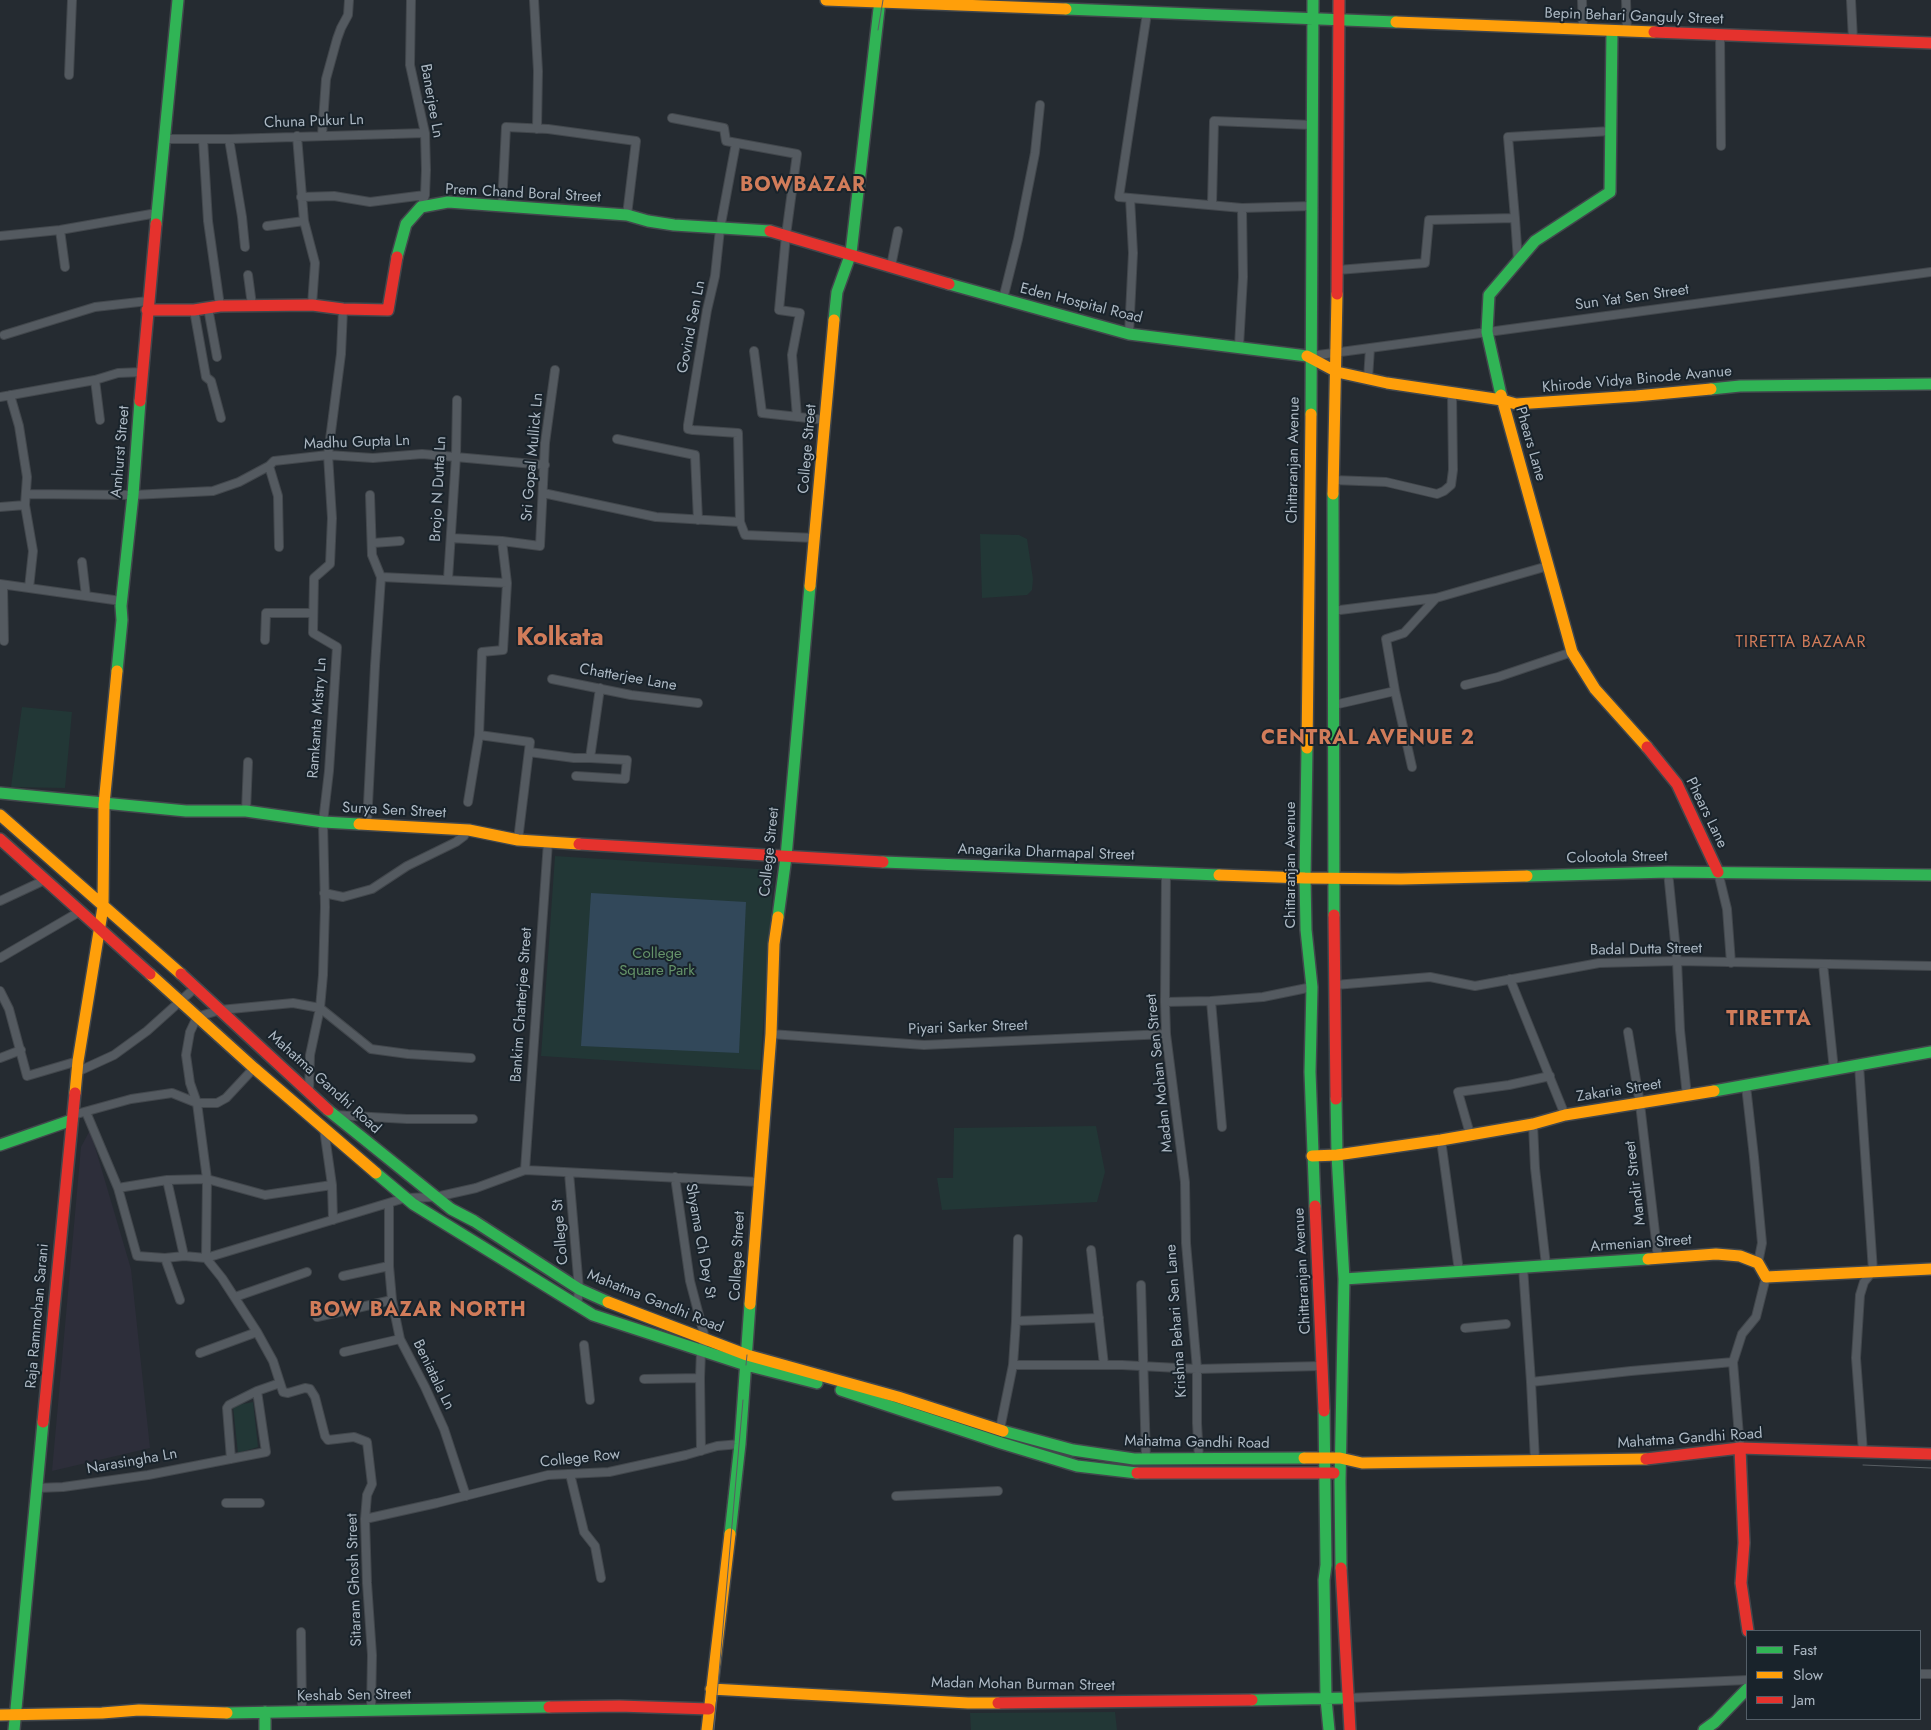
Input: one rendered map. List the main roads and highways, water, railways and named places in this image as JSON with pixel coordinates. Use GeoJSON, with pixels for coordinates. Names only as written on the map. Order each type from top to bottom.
{"type":"FeatureCollection","features":[{"type":"Feature","properties":{"kind":"main road","name":"Amhurst Street"},"geometry":{"type":"LineString","coordinates":[[103,907],[104,804],[122,620],[121,601],[133,495],[148,305],[178,0]]}},
{"type":"Feature","properties":{"kind":"main road","name":"Bepin Behari Ganguly Street"},"geometry":{"type":"LineString","coordinates":[[826,0],[1931,43]]}},
{"type":"Feature","properties":{"kind":"main road","name":"Chittaranjan Avenue"},"geometry":{"type":"LineString","coordinates":[[1313,0],[1313,206],[1305,878],[1306,930],[1312,987],[1310,1072],[1312,1156],[1326,1473],[1326,1565],[1324,1580],[1326,1699],[1329,1730]]}},
{"type":"Feature","properties":{"kind":"main road"},"geometry":{"type":"LineString","coordinates":[[1339,0],[1338,352],[1333,480],[1332,612],[1334,705],[1333,878],[1337,1155],[1344,1279],[1340,1458],[1341,1580],[1350,1730]]}},
{"type":"Feature","properties":{"kind":"main road","name":"College Street"},"geometry":{"type":"LineString","coordinates":[[708,1730],[709,1709],[716,1689],[740,1444],[758,1182],[771,1034],[774,944],[786,857],[837,292],[851,253],[880,1]]}},
{"type":"Feature","properties":{"kind":"main road","name":"Phears Lane"},"geometry":{"type":"LineString","coordinates":[[1612,31],[1610,192],[1535,241],[1489,295],[1487,332],[1502,400],[1572,652],[1596,689],[1658,759],[1677,784],[1718,872]]}},
{"type":"Feature","properties":{"kind":"main road","name":"Prem Chand Boral Street"},"geometry":{"type":"LineString","coordinates":[[148,305],[194,310],[220,306],[312,305],[343,309],[388,310],[399,246],[406,224],[422,206],[448,202],[627,215],[674,225],[774,231],[851,253]]}},
{"type":"Feature","properties":{"kind":"main road","name":"Eden Hospital Road"},"geometry":{"type":"LineString","coordinates":[[851,253],[1003,299],[1129,334],[1310,356]]}},
{"type":"Feature","properties":{"kind":"main road","name":"Khirode Vidya Binode Avanue"},"geometry":{"type":"LineString","coordinates":[[1310,356],[1337,372],[1516,404],[1763,386],[1931,384]]}},
{"type":"Feature","properties":{"kind":"main road","name":"Surya Sen Street"},"geometry":{"type":"LineString","coordinates":[[0,793],[186,812],[246,811],[323,822],[467,830],[518,840],[786,857]]}},
{"type":"Feature","properties":{"kind":"main road","name":"Mahatma Gandhi Road"},"geometry":{"type":"LineString","coordinates":[[0,814],[103,907],[196,987],[333,1114],[451,1208],[579,1289],[595,1297],[705,1338],[746,1360],[1076,1466],[1137,1473],[1326,1473],[1340,1482],[1362,1463]]}},
{"type":"Feature","properties":{"kind":"main road","name":"Mahatma Gandhi Road"},"geometry":{"type":"LineString","coordinates":[[0,839],[254,1068],[405,1198],[578,1306],[601,1318],[653,1336],[701,1351],[898,1397],[1000,1430],[1073,1450],[1134,1459],[1340,1458],[1362,1463],[1652,1459],[1740,1448],[1931,1454]]}},
{"type":"Feature","properties":{"kind":"main road","name":"Anagarika Dharmapal Street"},"geometry":{"type":"LineString","coordinates":[[786,857],[930,865],[983,865],[1305,878]]}},
{"type":"Feature","properties":{"kind":"main road","name":"Colootola Street"},"geometry":{"type":"LineString","coordinates":[[1305,878],[1401,879],[1668,872],[1931,875]]}},
{"type":"Feature","properties":{"kind":"main road","name":"Raja Rammohan Sarani"},"geometry":{"type":"LineString","coordinates":[[14,1730],[77,1066],[103,907]]}},
{"type":"Feature","properties":{"kind":"main road","name":"Zakaria Street"},"geometry":{"type":"LineString","coordinates":[[1312,1156],[1337,1155],[1441,1140],[1533,1124],[1565,1115],[1746,1086],[1931,1052]]}},
{"type":"Feature","properties":{"kind":"main road"},"geometry":{"type":"LineString","coordinates":[[0,1145],[72,1118]]}},
{"type":"Feature","properties":{"kind":"main road","name":"Armenian Street"},"geometry":{"type":"LineString","coordinates":[[1344,1279],[1716,1254],[1740,1256],[1758,1263],[1766,1277],[1931,1269]]}},
{"type":"Feature","properties":{"kind":"main road"},"geometry":{"type":"LineString","coordinates":[[1740,1448],[1744,1543],[1741,1583],[1748,1630]]}},
{"type":"Feature","properties":{"kind":"main road","name":"Madan Mohan Burman Street"},"geometry":{"type":"LineString","coordinates":[[716,1689],[968,1703],[1348,1698]]}},
{"type":"Feature","properties":{"kind":"main road"},"geometry":{"type":"LineString","coordinates":[[1704,1730],[1715,1722],[1746,1690]]}},
{"type":"Feature","properties":{"kind":"main road","name":"Keshab Sen Street"},"geometry":{"type":"LineString","coordinates":[[0,1715],[102,1713],[138,1710],[212,1713],[619,1706],[709,1709]]}},
{"type":"Feature","properties":{"kind":"main road"},"geometry":{"type":"LineString","coordinates":[[265,1712],[265,1730]]}},
{"type":"Feature","properties":{"kind":"water"},"geometry":{"type":"Polygon","coordinates":[[[591,893],[746,902],[739,1053],[581,1046],[591,893]]]}},
{"type":"Feature","properties":{"kind":"tram line"},"geometry":{"type":"LineString","coordinates":[[878,30],[883,0]]}},
{"type":"Feature","properties":{"kind":"tram line"},"geometry":{"type":"LineString","coordinates":[[746,1365],[747,1355]]}},
{"type":"Feature","properties":{"kind":"tram line"},"geometry":{"type":"LineString","coordinates":[[714,1730],[743,1400]]}},
{"type":"Feature","properties":{"kind":"tram line"},"geometry":{"type":"LineString","coordinates":[[1863,1465],[1931,1468]]}},
{"type":"Feature","properties":{"kind":"district","name":"BOWBAZAR"},"geometry":{"type":"Point","coordinates":[803,186]}},
{"type":"Feature","properties":{"kind":"district","name":"Kolkata"},"geometry":{"type":"Point","coordinates":[560,639]}},
{"type":"Feature","properties":{"kind":"district","name":"TIRETTA BAZAAR"},"geometry":{"type":"Point","coordinates":[1801,643]}},
{"type":"Feature","properties":{"kind":"district","name":"CENTRAL AVENUE 2"},"geometry":{"type":"Point","coordinates":[1368,739]}},
{"type":"Feature","properties":{"kind":"district","name":"TIRETTA"},"geometry":{"type":"Point","coordinates":[1769,1020]}},
{"type":"Feature","properties":{"kind":"district","name":"BOW BAZAR NORTH"},"geometry":{"type":"Point","coordinates":[418,1311]}},
{"type":"Feature","properties":{"kind":"park label","name":"College Square Park"},"geometry":{"type":"Point","coordinates":[657,962]}}]}
